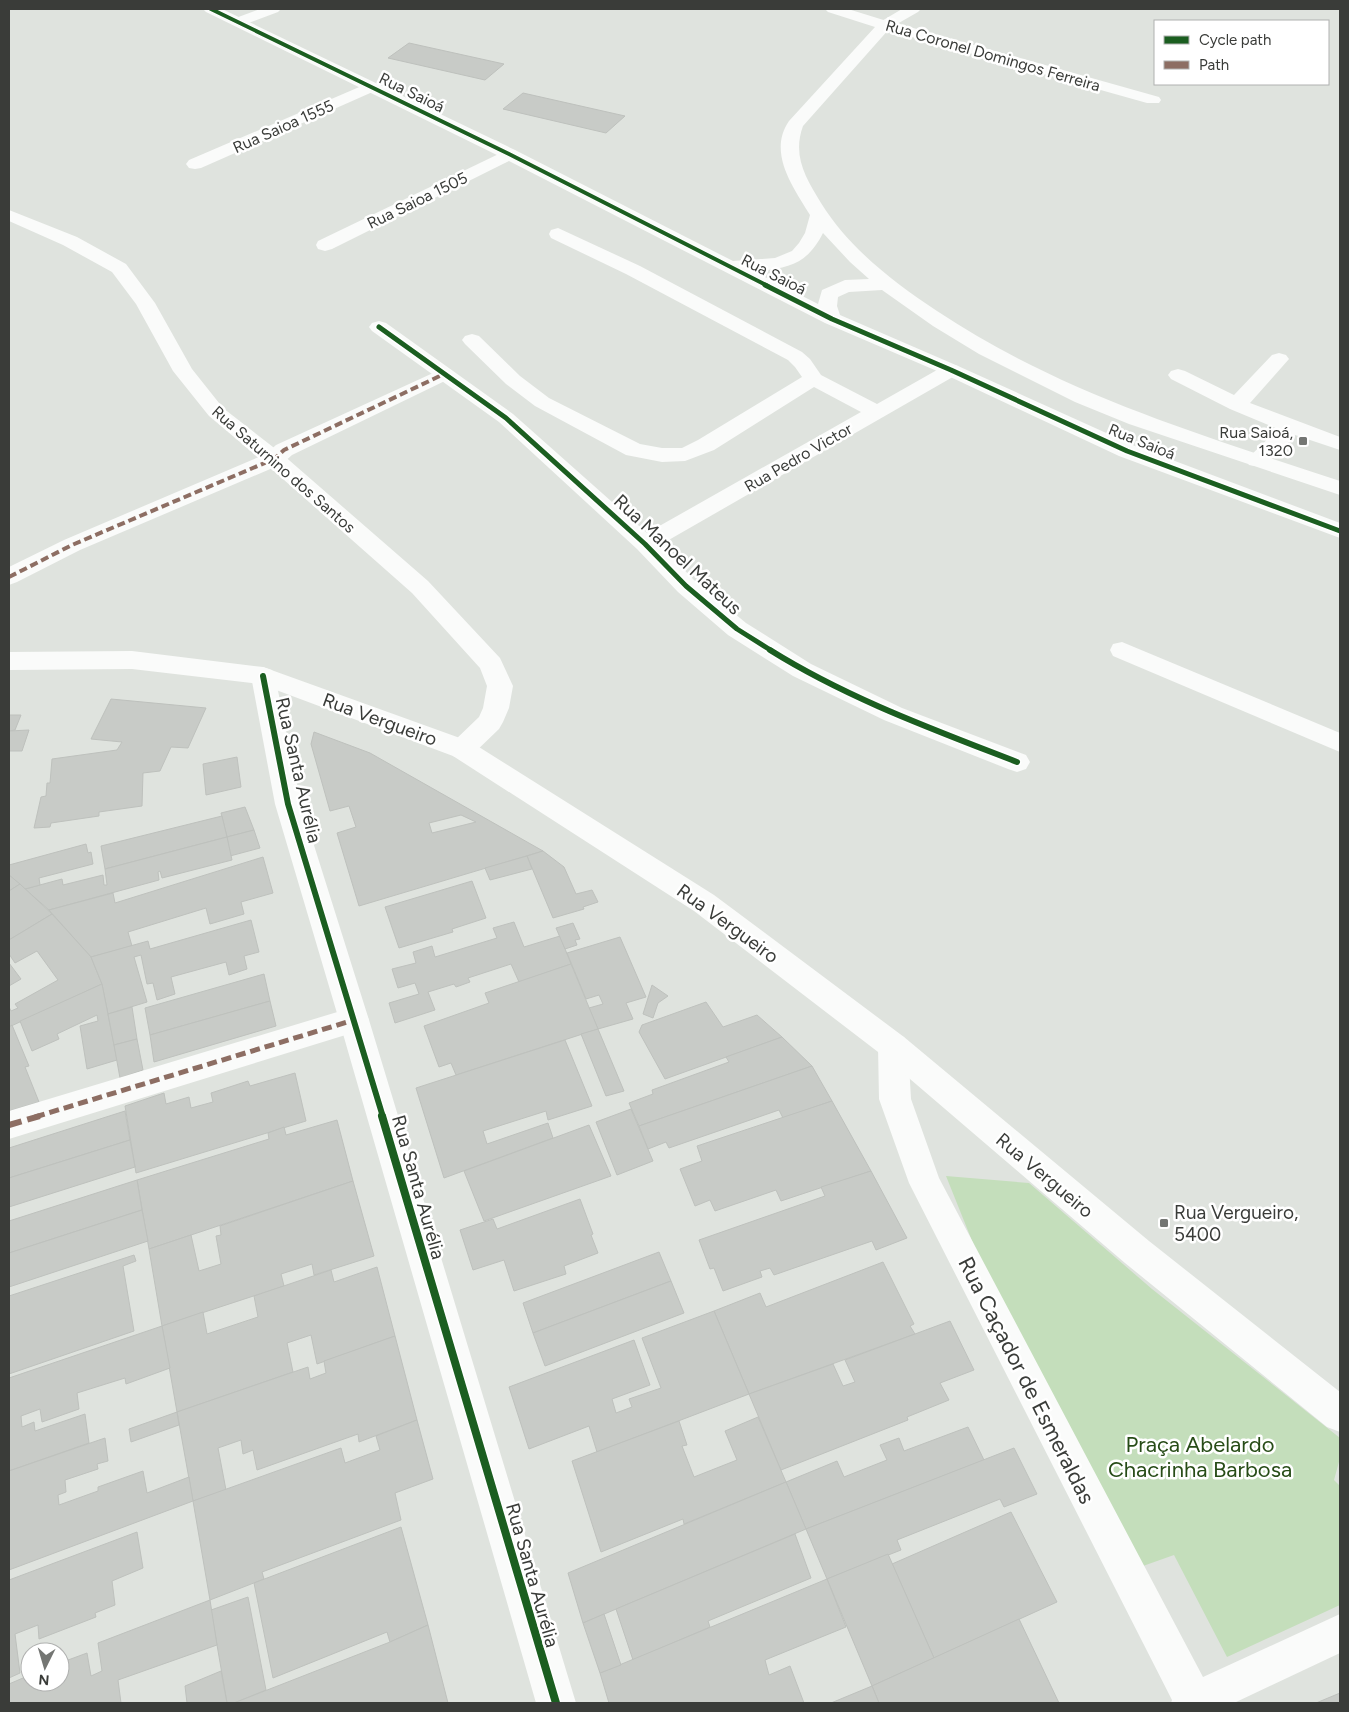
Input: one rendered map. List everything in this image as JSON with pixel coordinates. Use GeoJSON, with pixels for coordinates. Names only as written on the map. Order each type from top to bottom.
{"type":"FeatureCollection","features":[{"type":"Feature","properties":{"kind":"street","name":"Rua Saioá"},"geometry":{"type":"LineString","coordinates":[[210,9],[510,154],[832,319],[951,370],[1127,451],[1340,531]]}},
{"type":"Feature","properties":{"kind":"street"},"geometry":{"type":"LineString","coordinates":[[238,22],[273,9]]}},
{"type":"Feature","properties":{"kind":"street","name":"Rua Coronel Domingos Ferreira"},"geometry":{"type":"LineString","coordinates":[[833,9],[1153,100]]}},
{"type":"Feature","properties":{"kind":"street"},"geometry":{"type":"LineString","coordinates":[[913,9],[886,25],[796,125],[790,135],[788,148],[790,164],[820,215],[856,258],[884,284],[955,333],[1022,370],[1109,409],[1340,488]]}},
{"type":"Feature","properties":{"kind":"street","name":"Rua Saioa 1555"},"geometry":{"type":"LineString","coordinates":[[195,164],[371,87]]}},
{"type":"Feature","properties":{"kind":"street","name":"Rua Saioa 1505"},"geometry":{"type":"LineString","coordinates":[[325,245],[510,154]]}},
{"type":"Feature","properties":{"kind":"street","name":"Rua Saturnino dos Santos"},"geometry":{"type":"LineString","coordinates":[[9,215],[70,241],[119,268],[144,303],[182,371],[216,412],[274,459],[420,587],[491,664],[500,686],[496,708],[490,722],[462,749]]}},
{"type":"Feature","properties":{"kind":"street"},"geometry":{"type":"LineString","coordinates":[[730,267],[790,260],[807,248],[816,233],[820,215]]}},
{"type":"Feature","properties":{"kind":"street"},"geometry":{"type":"LineString","coordinates":[[558,234],[633,270],[795,356],[803,363],[813,378],[877,412]]}},
{"type":"Feature","properties":{"kind":"street"},"geometry":{"type":"LineString","coordinates":[[832,319],[827,306],[829,294],[845,286],[884,284]]}},
{"type":"Feature","properties":{"kind":"street","name":"Rua Manoel Mateus"},"geometry":{"type":"LineString","coordinates":[[379,327],[506,418],[645,544],[686,586],[737,628],[802,670],[893,714],[1017,762]]}},
{"type":"Feature","properties":{"kind":"street"},"geometry":{"type":"LineString","coordinates":[[472,340],[513,380],[542,402],[634,450],[662,455],[685,454],[706,445],[813,378]]}},
{"type":"Feature","properties":{"kind":"street"},"geometry":{"type":"LineString","coordinates":[[1237,405],[1279,359]]}},
{"type":"Feature","properties":{"kind":"street","name":"Rua Pedro Victor"},"geometry":{"type":"LineString","coordinates":[[645,544],[951,370]]}},
{"type":"Feature","properties":{"kind":"street"},"geometry":{"type":"LineString","coordinates":[[9,577],[72,546],[274,459],[284,450],[444,374]]}},
{"type":"Feature","properties":{"kind":"street"},"geometry":{"type":"LineString","coordinates":[[1178,375],[1237,405],[1340,444]]}},
{"type":"Feature","properties":{"kind":"street"},"geometry":{"type":"LineString","coordinates":[[1257,460],[1292,427]]}},
{"type":"Feature","properties":{"kind":"street"},"geometry":{"type":"LineString","coordinates":[[1122,650],[1340,743]]}},
{"type":"Feature","properties":{"kind":"street","name":"Rua Vergueiro"},"geometry":{"type":"LineString","coordinates":[[9,661],[132,660],[263,676],[462,749],[704,903],[893,1046],[1137,1252],[1340,1414]]}},
{"type":"Feature","properties":{"kind":"street","name":"Rua Santa Aurélia"},"geometry":{"type":"LineString","coordinates":[[263,676],[288,804],[354,1020],[556,1703]]}},
{"type":"Feature","properties":{"kind":"street"},"geometry":{"type":"LineString","coordinates":[[9,1126],[354,1020]]}},
{"type":"Feature","properties":{"kind":"street","name":"Rua Caçador de Esmeraldas"},"geometry":{"type":"LineString","coordinates":[[893,1046],[895,1100],[925,1183],[1193,1703]]}},
{"type":"Feature","properties":{"kind":"street"},"geometry":{"type":"LineString","coordinates":[[1193,1703],[1340,1633]]}},
{"type":"Feature","properties":{"kind":"green space","name":"Praça Abelardo Chacrinha Barbosa"},"geometry":{"type":"Polygon","coordinates":[[[946,1176],[1029,1183],[1152,1289],[1340,1438],[1340,1458],[1334,1480],[1340,1486],[1340,1605],[1227,1657],[1174,1555],[1143,1566],[987,1278],[946,1176]]]}},
{"type":"Feature","properties":{"kind":"building"},"geometry":{"type":"Polygon","coordinates":[[[409,43],[504,64],[485,80],[388,58],[409,43]]]}},
{"type":"Feature","properties":{"kind":"building"},"geometry":{"type":"Polygon","coordinates":[[[523,93],[625,116],[606,133],[503,109],[523,93]]]}},
{"type":"Feature","properties":{"kind":"building"},"geometry":{"type":"Polygon","coordinates":[[[111,699],[206,708],[188,748],[171,747],[160,771],[143,773],[142,806],[99,812],[99,816],[51,823],[50,827],[34,828],[41,797],[46,796],[47,783],[50,783],[52,759],[117,750],[122,742],[91,739],[111,699]]]}},
{"type":"Feature","properties":{"kind":"building"},"geometry":{"type":"Polygon","coordinates":[[[9,715],[21,715],[15,730],[9,731],[9,715]]]}},
{"type":"Feature","properties":{"kind":"building"},"geometry":{"type":"Polygon","coordinates":[[[29,730],[22,751],[9,751],[9,731],[29,730]]]}},
{"type":"Feature","properties":{"kind":"building"},"geometry":{"type":"Polygon","coordinates":[[[314,732],[370,753],[543,851],[359,906],[337,833],[356,827],[349,806],[330,811],[311,744],[314,732]],[[461,815],[429,823],[432,833],[476,822],[461,815]]]}},
{"type":"Feature","properties":{"kind":"building"},"geometry":{"type":"Polygon","coordinates":[[[237,757],[241,787],[206,795],[203,764],[237,757]]]}},
{"type":"Feature","properties":{"kind":"building"},"geometry":{"type":"Polygon","coordinates":[[[245,807],[254,830],[227,837],[221,813],[245,807]]]}},
{"type":"Feature","properties":{"kind":"building"},"geometry":{"type":"Polygon","coordinates":[[[222,816],[227,837],[105,869],[101,846],[222,816]]]}},
{"type":"Feature","properties":{"kind":"building"},"geometry":{"type":"Polygon","coordinates":[[[254,830],[260,848],[230,856],[227,837],[254,830]]]}},
{"type":"Feature","properties":{"kind":"building"},"geometry":{"type":"Polygon","coordinates":[[[227,837],[232,860],[162,878],[160,871],[158,872],[159,880],[49,910],[25,889],[62,879],[63,885],[103,875],[104,885],[107,885],[105,869],[227,837]]]}},
{"type":"Feature","properties":{"kind":"building"},"geometry":{"type":"Polygon","coordinates":[[[86,844],[88,853],[91,852],[93,864],[39,878],[40,885],[25,889],[9,875],[9,865],[86,844]]]}},
{"type":"Feature","properties":{"kind":"building"},"geometry":{"type":"Polygon","coordinates":[[[543,851],[564,867],[576,894],[592,890],[598,902],[583,907],[584,909],[553,918],[527,856],[543,851]]]}},
{"type":"Feature","properties":{"kind":"building"},"geometry":{"type":"Polygon","coordinates":[[[527,856],[532,869],[490,880],[485,868],[527,856]]]}},
{"type":"Feature","properties":{"kind":"building"},"geometry":{"type":"Polygon","coordinates":[[[263,857],[273,893],[241,902],[244,914],[210,924],[206,908],[128,932],[132,946],[91,957],[49,910],[113,893],[115,903],[263,857]]]}},
{"type":"Feature","properties":{"kind":"building"},"geometry":{"type":"Polygon","coordinates":[[[9,875],[20,884],[9,891],[9,875]]]}},
{"type":"Feature","properties":{"kind":"building"},"geometry":{"type":"Polygon","coordinates":[[[472,881],[486,918],[452,929],[453,932],[399,948],[385,907],[472,881]]]}},
{"type":"Feature","properties":{"kind":"building"},"geometry":{"type":"Polygon","coordinates":[[[20,884],[52,914],[9,940],[9,891],[20,884]]]}},
{"type":"Feature","properties":{"kind":"building"},"geometry":{"type":"Polygon","coordinates":[[[52,914],[91,957],[102,984],[9,1027],[9,1007],[11,1011],[18,1008],[15,1004],[58,980],[37,951],[15,963],[9,954],[9,940],[52,914]]]}},
{"type":"Feature","properties":{"kind":"building"},"geometry":{"type":"Polygon","coordinates":[[[251,920],[259,952],[244,956],[247,969],[229,975],[226,962],[171,977],[175,994],[157,1000],[153,983],[147,984],[141,955],[134,957],[147,1002],[108,1014],[102,984],[91,957],[148,941],[150,949],[251,920]]]}},
{"type":"Feature","properties":{"kind":"building"},"geometry":{"type":"Polygon","coordinates":[[[514,922],[524,947],[560,936],[571,964],[519,982],[511,964],[468,978],[470,982],[456,987],[454,984],[428,992],[435,1010],[395,1023],[389,1003],[419,994],[415,983],[398,988],[392,969],[416,963],[413,952],[432,946],[435,957],[497,938],[493,928],[514,922]]]}},
{"type":"Feature","properties":{"kind":"building"},"geometry":{"type":"Polygon","coordinates":[[[573,923],[580,939],[575,940],[577,945],[565,949],[556,928],[573,923]]]}},
{"type":"Feature","properties":{"kind":"building"},"geometry":{"type":"Polygon","coordinates":[[[620,937],[646,997],[626,1003],[633,1019],[598,1029],[589,1008],[603,1004],[599,995],[586,999],[567,953],[620,937]]]}},
{"type":"Feature","properties":{"kind":"building"},"geometry":{"type":"Polygon","coordinates":[[[9,963],[21,979],[9,986],[9,963]]]}},
{"type":"Feature","properties":{"kind":"building"},"geometry":{"type":"Polygon","coordinates":[[[571,964],[598,1029],[456,1075],[451,1063],[439,1067],[424,1026],[489,1003],[485,993],[571,964]]]}},
{"type":"Feature","properties":{"kind":"building"},"geometry":{"type":"Polygon","coordinates":[[[264,974],[270,1001],[150,1035],[145,1008],[264,974]]]}},
{"type":"Feature","properties":{"kind":"building"},"geometry":{"type":"Polygon","coordinates":[[[102,984],[117,1060],[87,1069],[80,1026],[98,1021],[97,1015],[57,1034],[59,1039],[32,1051],[20,1021],[102,984]]]}},
{"type":"Feature","properties":{"kind":"building"},"geometry":{"type":"Polygon","coordinates":[[[652,985],[668,996],[658,1003],[653,1018],[643,1014],[652,985]]]}},
{"type":"Feature","properties":{"kind":"building"},"geometry":{"type":"Polygon","coordinates":[[[270,1001],[276,1026],[154,1062],[150,1035],[270,1001]]]}},
{"type":"Feature","properties":{"kind":"building"},"geometry":{"type":"Polygon","coordinates":[[[706,1002],[723,1027],[757,1015],[782,1037],[665,1079],[639,1032],[642,1025],[706,1002]]]}},
{"type":"Feature","properties":{"kind":"building"},"geometry":{"type":"Polygon","coordinates":[[[132,1007],[137,1039],[114,1045],[108,1014],[132,1007]]]}},
{"type":"Feature","properties":{"kind":"building"},"geometry":{"type":"Polygon","coordinates":[[[12,1025],[29,1066],[25,1067],[39,1102],[9,1111],[9,1027],[12,1025]]]}},
{"type":"Feature","properties":{"kind":"building"},"geometry":{"type":"Polygon","coordinates":[[[598,1029],[624,1091],[606,1096],[581,1034],[598,1029]]]}},
{"type":"Feature","properties":{"kind":"building"},"geometry":{"type":"Polygon","coordinates":[[[782,1037],[812,1066],[639,1126],[629,1103],[653,1094],[652,1090],[729,1062],[726,1057],[782,1037]]]}},
{"type":"Feature","properties":{"kind":"building"},"geometry":{"type":"Polygon","coordinates":[[[137,1039],[143,1070],[120,1078],[114,1045],[137,1039]]]}},
{"type":"Feature","properties":{"kind":"building"},"geometry":{"type":"Polygon","coordinates":[[[565,1040],[592,1106],[548,1120],[546,1111],[483,1131],[487,1144],[548,1123],[553,1138],[444,1178],[416,1088],[565,1040]]]}},
{"type":"Feature","properties":{"kind":"building"},"geometry":{"type":"Polygon","coordinates":[[[812,1066],[832,1101],[783,1118],[779,1110],[669,1148],[666,1142],[648,1149],[639,1126],[812,1066]]]}},
{"type":"Feature","properties":{"kind":"building"},"geometry":{"type":"Polygon","coordinates":[[[295,1073],[306,1121],[136,1173],[125,1106],[164,1093],[166,1104],[189,1097],[191,1108],[213,1102],[211,1093],[248,1081],[250,1086],[295,1073]]]}},
{"type":"Feature","properties":{"kind":"building"},"geometry":{"type":"Polygon","coordinates":[[[832,1101],[871,1171],[781,1201],[776,1190],[715,1211],[710,1200],[695,1206],[680,1169],[702,1161],[697,1146],[832,1101]]]}},
{"type":"Feature","properties":{"kind":"building"},"geometry":{"type":"Polygon","coordinates":[[[631,1109],[653,1161],[617,1175],[596,1122],[631,1109]]]}},
{"type":"Feature","properties":{"kind":"building"},"geometry":{"type":"Polygon","coordinates":[[[125,1111],[130,1140],[9,1178],[9,1148],[125,1111]]]}},
{"type":"Feature","properties":{"kind":"building"},"geometry":{"type":"Polygon","coordinates":[[[337,1120],[353,1181],[149,1249],[137,1180],[269,1139],[268,1133],[284,1127],[286,1135],[337,1120]]]}},
{"type":"Feature","properties":{"kind":"building"},"geometry":{"type":"Polygon","coordinates":[[[589,1125],[611,1176],[484,1221],[464,1171],[589,1125]]]}},
{"type":"Feature","properties":{"kind":"building"},"geometry":{"type":"Polygon","coordinates":[[[130,1140],[135,1167],[9,1207],[9,1178],[130,1140]]]}},
{"type":"Feature","properties":{"kind":"building"},"geometry":{"type":"Polygon","coordinates":[[[871,1171],[907,1238],[876,1250],[872,1241],[774,1275],[770,1268],[760,1271],[762,1277],[723,1291],[714,1268],[710,1269],[699,1240],[825,1196],[821,1187],[871,1171]]]}},
{"type":"Feature","properties":{"kind":"building"},"geometry":{"type":"Polygon","coordinates":[[[137,1180],[142,1210],[9,1253],[9,1221],[137,1180]]]}},
{"type":"Feature","properties":{"kind":"building"},"geometry":{"type":"Polygon","coordinates":[[[353,1181],[374,1256],[314,1275],[312,1264],[281,1274],[284,1286],[162,1326],[149,1249],[191,1235],[199,1271],[221,1264],[216,1236],[221,1235],[220,1226],[353,1181]]]}},
{"type":"Feature","properties":{"kind":"building"},"geometry":{"type":"Polygon","coordinates":[[[580,1199],[598,1253],[564,1266],[566,1274],[514,1291],[504,1260],[473,1270],[460,1230],[493,1219],[497,1229],[580,1199]]]}},
{"type":"Feature","properties":{"kind":"building"},"geometry":{"type":"Polygon","coordinates":[[[142,1210],[148,1241],[9,1287],[9,1253],[142,1210]]]}},
{"type":"Feature","properties":{"kind":"building"},"geometry":{"type":"Polygon","coordinates":[[[659,1252],[671,1281],[533,1333],[523,1303],[659,1252]]]}},
{"type":"Feature","properties":{"kind":"building"},"geometry":{"type":"Polygon","coordinates":[[[134,1255],[136,1261],[123,1266],[134,1331],[9,1374],[9,1296],[134,1255]]]}},
{"type":"Feature","properties":{"kind":"building"},"geometry":{"type":"Polygon","coordinates":[[[883,1262],[914,1324],[910,1326],[915,1334],[749,1394],[714,1311],[760,1293],[766,1307],[883,1262]]]}},
{"type":"Feature","properties":{"kind":"building"},"geometry":{"type":"Polygon","coordinates":[[[377,1267],[395,1336],[317,1364],[311,1335],[287,1343],[293,1372],[177,1412],[162,1326],[203,1312],[207,1334],[258,1317],[254,1296],[331,1270],[334,1282],[377,1267]]]}},
{"type":"Feature","properties":{"kind":"building"},"geometry":{"type":"Polygon","coordinates":[[[671,1281],[684,1313],[545,1366],[533,1333],[671,1281]]]}},
{"type":"Feature","properties":{"kind":"building"},"geometry":{"type":"Polygon","coordinates":[[[714,1311],[749,1394],[597,1452],[589,1426],[529,1449],[509,1387],[634,1340],[650,1385],[612,1399],[616,1413],[632,1407],[629,1399],[661,1388],[642,1338],[714,1311]]]}},
{"type":"Feature","properties":{"kind":"building"},"geometry":{"type":"Polygon","coordinates":[[[950,1321],[974,1370],[940,1383],[949,1400],[907,1417],[908,1420],[781,1470],[749,1394],[833,1364],[843,1386],[855,1382],[845,1360],[950,1321]]]}},
{"type":"Feature","properties":{"kind":"building"},"geometry":{"type":"Polygon","coordinates":[[[162,1326],[170,1368],[126,1384],[125,1378],[77,1393],[79,1409],[42,1422],[40,1409],[21,1416],[22,1427],[34,1422],[35,1431],[85,1414],[89,1443],[9,1471],[9,1378],[162,1326]]]}},
{"type":"Feature","properties":{"kind":"building"},"geometry":{"type":"Polygon","coordinates":[[[395,1336],[417,1420],[359,1442],[358,1434],[257,1470],[253,1450],[243,1454],[241,1440],[218,1448],[226,1490],[193,1501],[177,1412],[308,1367],[310,1379],[326,1373],[324,1361],[395,1336]]]}},
{"type":"Feature","properties":{"kind":"building"},"geometry":{"type":"Polygon","coordinates":[[[177,1412],[179,1425],[131,1442],[129,1429],[177,1412]]]}},
{"type":"Feature","properties":{"kind":"building"},"geometry":{"type":"Polygon","coordinates":[[[758,1417],[786,1482],[684,1524],[683,1519],[601,1552],[572,1461],[679,1421],[687,1445],[682,1446],[694,1477],[737,1460],[725,1431],[758,1417]]]}},
{"type":"Feature","properties":{"kind":"building"},"geometry":{"type":"Polygon","coordinates":[[[417,1420],[433,1479],[395,1493],[401,1520],[262,1572],[264,1579],[210,1600],[193,1501],[341,1448],[345,1463],[380,1450],[376,1436],[417,1420]]]}},
{"type":"Feature","properties":{"kind":"building"},"geometry":{"type":"Polygon","coordinates":[[[968,1427],[984,1460],[806,1529],[786,1482],[837,1461],[844,1477],[887,1460],[880,1445],[899,1438],[904,1451],[968,1427]]]}},
{"type":"Feature","properties":{"kind":"building"},"geometry":{"type":"Polygon","coordinates":[[[105,1438],[108,1461],[97,1464],[98,1469],[65,1480],[66,1492],[58,1495],[59,1505],[98,1491],[98,1487],[143,1471],[147,1493],[189,1477],[193,1501],[9,1570],[9,1471],[105,1438]]]}},
{"type":"Feature","properties":{"kind":"building"},"geometry":{"type":"Polygon","coordinates":[[[1014,1448],[1037,1494],[1004,1507],[1000,1499],[897,1540],[901,1550],[827,1579],[806,1529],[1014,1448]]]}},
{"type":"Feature","properties":{"kind":"building"},"geometry":{"type":"Polygon","coordinates":[[[786,1482],[806,1529],[583,1623],[568,1573],[786,1482]]]}},
{"type":"Feature","properties":{"kind":"building"},"geometry":{"type":"Polygon","coordinates":[[[1011,1512],[1057,1602],[934,1658],[892,1564],[1011,1512]]]}},
{"type":"Feature","properties":{"kind":"building"},"geometry":{"type":"Polygon","coordinates":[[[401,1527],[428,1625],[390,1642],[387,1632],[273,1678],[254,1583],[401,1527]]]}},
{"type":"Feature","properties":{"kind":"building"},"geometry":{"type":"Polygon","coordinates":[[[137,1532],[143,1568],[112,1581],[115,1605],[95,1613],[96,1617],[39,1639],[38,1625],[15,1634],[20,1673],[9,1678],[9,1580],[137,1532]]]}},
{"type":"Feature","properties":{"kind":"building"},"geometry":{"type":"Polygon","coordinates":[[[795,1534],[811,1578],[708,1621],[710,1627],[633,1660],[616,1609],[795,1534]]]}},
{"type":"Feature","properties":{"kind":"building"},"geometry":{"type":"Polygon","coordinates":[[[888,1554],[934,1658],[872,1686],[827,1579],[888,1554]]]}},
{"type":"Feature","properties":{"kind":"building"},"geometry":{"type":"Polygon","coordinates":[[[827,1579],[846,1627],[765,1660],[769,1675],[790,1666],[804,1703],[609,1703],[600,1673],[827,1579]]]}},
{"type":"Feature","properties":{"kind":"building"},"geometry":{"type":"Polygon","coordinates":[[[248,1597],[266,1690],[234,1703],[227,1703],[211,1610],[248,1597]]]}},
{"type":"Feature","properties":{"kind":"building"},"geometry":{"type":"Polygon","coordinates":[[[210,1600],[217,1645],[118,1680],[121,1703],[9,1703],[9,1684],[20,1679],[20,1692],[70,1692],[70,1659],[87,1653],[91,1676],[102,1671],[98,1643],[210,1600]]]}},
{"type":"Feature","properties":{"kind":"building"},"geometry":{"type":"Polygon","coordinates":[[[604,1614],[621,1665],[600,1673],[583,1623],[604,1614]]]}},
{"type":"Feature","properties":{"kind":"building"},"geometry":{"type":"Polygon","coordinates":[[[1019,1619],[1059,1703],[879,1703],[872,1686],[1019,1619]]]}},
{"type":"Feature","properties":{"kind":"building"},"geometry":{"type":"Polygon","coordinates":[[[428,1625],[448,1703],[234,1703],[390,1642],[428,1625]]]}},
{"type":"Feature","properties":{"kind":"building"},"geometry":{"type":"Polygon","coordinates":[[[221,1671],[227,1703],[187,1703],[185,1686],[221,1671]]]}},
{"type":"Feature","properties":{"kind":"building"},"geometry":{"type":"Polygon","coordinates":[[[872,1686],[879,1703],[831,1703],[872,1686]]]}},
{"type":"Feature","properties":{"kind":"building"},"geometry":{"type":"Polygon","coordinates":[[[1340,1693],[1340,1703],[1316,1703],[1340,1693]]]}},
{"type":"Feature","properties":{"kind":"marked path"},"geometry":{"type":"LineString","coordinates":[[9,577],[72,545],[274,459],[284,450],[444,374]]}},
{"type":"Feature","properties":{"kind":"marked path"},"geometry":{"type":"LineString","coordinates":[[9,1125],[354,1020]]}},
{"type":"Feature","properties":{"kind":"cycle path"},"geometry":{"type":"LineString","coordinates":[[211,9],[509,154],[832,319],[951,370],[1127,451],[1340,531]]}},
{"type":"Feature","properties":{"kind":"cycle path"},"geometry":{"type":"LineString","coordinates":[[379,327],[506,418],[645,544],[686,586],[737,629],[802,670],[893,714],[1017,762]]}},
{"type":"Feature","properties":{"kind":"cycle path"},"geometry":{"type":"LineString","coordinates":[[263,676],[288,804],[354,1020],[556,1703]]}},
{"type":"Feature","properties":{"kind":"place","name":"Rua Saioá, 1320"},"geometry":{"type":"Point","coordinates":[1303,441]}},
{"type":"Feature","properties":{"kind":"place","name":"Rua Vergueiro, 5400"},"geometry":{"type":"Point","coordinates":[1164,1223]}}]}
